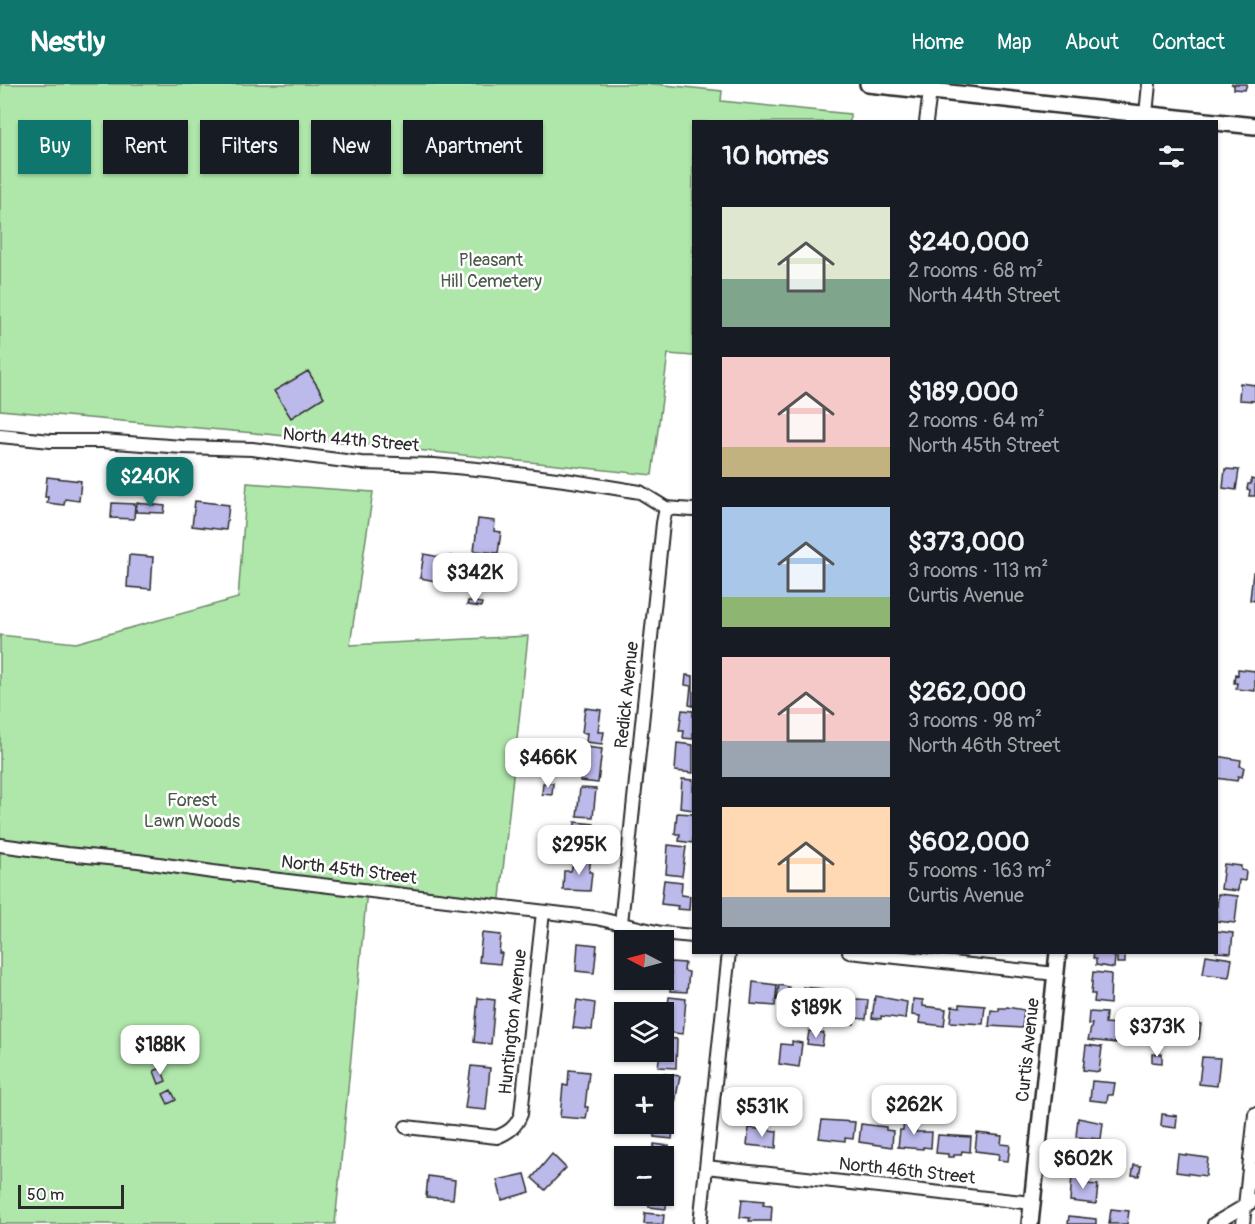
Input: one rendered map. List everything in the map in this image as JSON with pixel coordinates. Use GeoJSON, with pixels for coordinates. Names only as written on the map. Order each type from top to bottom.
{"type":"FeatureCollection","features":[{"type":"Feature","properties":{"kind":"street"},"geometry":{"type":"LineString","coordinates":[[868,84],[930,87],[1146,118],[1181,120]]}},
{"type":"Feature","properties":{"kind":"street"},"geometry":{"type":"LineString","coordinates":[[1146,118],[1149,84]]}},
{"type":"Feature","properties":{"kind":"street"},"geometry":{"type":"LineString","coordinates":[[927,120],[930,87]]}},
{"type":"Feature","properties":{"kind":"street"},"geometry":{"type":"LineString","coordinates":[[1218,122],[1255,126]]}},
{"type":"Feature","properties":{"kind":"street","name":"North 44th Street"},"geometry":{"type":"LineString","coordinates":[[0,436],[252,449],[361,463],[434,465],[488,470],[640,492],[666,508],[692,510]]}},
{"type":"Feature","properties":{"kind":"street","name":"Redick Avenue"},"geometry":{"type":"LineString","coordinates":[[621,923],[666,508]]}},
{"type":"Feature","properties":{"kind":"street","name":"North 45th Street"},"geometry":{"type":"LineString","coordinates":[[0,844],[543,912],[621,923],[661,933],[692,936]]}},
{"type":"Feature","properties":{"kind":"street","name":"Huntington Avenue"},"geometry":{"type":"LineString","coordinates":[[406,1127],[496,1137],[509,1132],[518,1122],[521,1114],[543,912]]}},
{"type":"Feature","properties":{"kind":"street"},"geometry":{"type":"LineString","coordinates":[[700,1224],[729,954]]}},
{"type":"Feature","properties":{"kind":"street"},"geometry":{"type":"LineString","coordinates":[[868,954],[1056,974]]}},
{"type":"Feature","properties":{"kind":"street","name":"Curtis Avenue"},"geometry":{"type":"LineString","coordinates":[[1030,1224],[1058,954]]}},
{"type":"Feature","properties":{"kind":"street"},"geometry":{"type":"LineString","coordinates":[[1243,1224],[1250,1203],[1255,1114]]}},
{"type":"Feature","properties":{"kind":"street","name":"North 46th Street"},"geometry":{"type":"LineString","coordinates":[[706,1167],[1032,1203]]}},
{"type":"Feature","properties":{"kind":"street"},"geometry":{"type":"LineString","coordinates":[[1214,1224],[1250,1203]]}},
{"type":"Feature","properties":{"kind":"green space","name":"Pleasant Hill Cemetery"},"geometry":{"type":"Polygon","coordinates":[[[0,84],[655,84],[722,91],[721,101],[850,114],[850,120],[692,120],[692,356],[668,354],[652,475],[276,435],[0,410],[0,84]]]}},
{"type":"Feature","properties":{"kind":"green space","name":"Forest Lawn Woods"},"geometry":{"type":"Polygon","coordinates":[[[247,483],[373,492],[350,645],[528,636],[499,907],[367,890],[335,1224],[0,1224],[0,635],[76,643],[238,598],[247,483]]]}},
{"type":"Feature","properties":{"kind":"building"},"geometry":{"type":"Polygon","coordinates":[[[1231,84],[1247,84],[1245,90],[1234,89],[1234,85],[1231,84]]]}},
{"type":"Feature","properties":{"kind":"building"},"geometry":{"type":"Polygon","coordinates":[[[308,371],[324,397],[291,418],[274,391],[308,371]]]}},
{"type":"Feature","properties":{"kind":"building"},"geometry":{"type":"Polygon","coordinates":[[[1240,383],[1255,385],[1255,401],[1239,400],[1240,383]]]}},
{"type":"Feature","properties":{"kind":"building"},"geometry":{"type":"Polygon","coordinates":[[[1225,469],[1239,470],[1236,490],[1223,488],[1225,469]]]}},
{"type":"Feature","properties":{"kind":"building"},"geometry":{"type":"Polygon","coordinates":[[[47,477],[81,481],[79,501],[65,499],[64,505],[47,503],[48,497],[45,497],[47,477]]]}},
{"type":"Feature","properties":{"kind":"building"},"geometry":{"type":"Polygon","coordinates":[[[1251,479],[1255,480],[1255,496],[1249,496],[1250,490],[1247,489],[1248,484],[1251,484],[1251,479]]]}},
{"type":"Feature","properties":{"kind":"building"},"geometry":{"type":"Polygon","coordinates":[[[170,484],[184,486],[182,495],[168,493],[170,484]]]}},
{"type":"Feature","properties":{"kind":"building"},"geometry":{"type":"Polygon","coordinates":[[[195,501],[229,505],[226,530],[192,526],[195,501]]]}},
{"type":"Feature","properties":{"kind":"building"},"geometry":{"type":"Polygon","coordinates":[[[112,503],[135,504],[134,519],[111,518],[112,503]]]}},
{"type":"Feature","properties":{"kind":"building"},"geometry":{"type":"Polygon","coordinates":[[[137,503],[165,506],[164,513],[136,512],[137,503]]]}},
{"type":"Feature","properties":{"kind":"building"},"geometry":{"type":"Polygon","coordinates":[[[478,519],[495,521],[494,531],[501,532],[498,553],[474,551],[478,519]]]}},
{"type":"Feature","properties":{"kind":"building"},"geometry":{"type":"Polygon","coordinates":[[[424,554],[440,557],[436,581],[420,578],[424,554]]]}},
{"type":"Feature","properties":{"kind":"building"},"geometry":{"type":"Polygon","coordinates":[[[129,555],[153,557],[151,589],[127,587],[129,555]]]}},
{"type":"Feature","properties":{"kind":"building"},"geometry":{"type":"Polygon","coordinates":[[[450,556],[481,561],[476,592],[445,588],[450,556]]]}},
{"type":"Feature","properties":{"kind":"building"},"geometry":{"type":"Polygon","coordinates":[[[1253,572],[1255,572],[1255,601],[1250,600],[1253,572]]]}},
{"type":"Feature","properties":{"kind":"building"},"geometry":{"type":"Polygon","coordinates":[[[468,601],[482,603],[481,607],[467,605],[468,601]]]}},
{"type":"Feature","properties":{"kind":"building"},"geometry":{"type":"Polygon","coordinates":[[[1238,669],[1255,671],[1255,691],[1236,689],[1237,683],[1234,683],[1238,669]]]}},
{"type":"Feature","properties":{"kind":"building"},"geometry":{"type":"Polygon","coordinates":[[[686,675],[692,676],[692,706],[689,705],[691,686],[685,685],[686,675]]]}},
{"type":"Feature","properties":{"kind":"building"},"geometry":{"type":"Polygon","coordinates":[[[585,708],[601,710],[598,732],[604,732],[602,744],[586,742],[587,733],[582,733],[585,708]]]}},
{"type":"Feature","properties":{"kind":"building"},"geometry":{"type":"Polygon","coordinates":[[[682,710],[692,711],[692,739],[683,738],[684,731],[679,731],[682,710]]]}},
{"type":"Feature","properties":{"kind":"building"},"geometry":{"type":"Polygon","coordinates":[[[677,743],[692,745],[692,773],[675,771],[677,743]]]}},
{"type":"Feature","properties":{"kind":"building"},"geometry":{"type":"Polygon","coordinates":[[[584,747],[602,749],[598,783],[580,781],[584,747]]]}},
{"type":"Feature","properties":{"kind":"building"},"geometry":{"type":"Polygon","coordinates":[[[1218,756],[1241,760],[1240,766],[1244,767],[1242,777],[1238,776],[1237,781],[1218,778],[1218,756]]]}},
{"type":"Feature","properties":{"kind":"building"},"geometry":{"type":"Polygon","coordinates":[[[682,779],[692,780],[692,810],[680,808],[682,779]]]}},
{"type":"Feature","properties":{"kind":"building"},"geometry":{"type":"Polygon","coordinates":[[[543,783],[553,783],[552,795],[542,794],[543,783]]]}},
{"type":"Feature","properties":{"kind":"building"},"geometry":{"type":"Polygon","coordinates":[[[580,788],[596,789],[593,817],[577,816],[580,788]]]}},
{"type":"Feature","properties":{"kind":"building"},"geometry":{"type":"Polygon","coordinates":[[[677,813],[692,814],[692,843],[679,841],[680,834],[675,834],[677,813]]]}},
{"type":"Feature","properties":{"kind":"building"},"geometry":{"type":"Polygon","coordinates":[[[575,822],[594,824],[592,851],[575,850],[575,844],[573,844],[575,822]]]}},
{"type":"Feature","properties":{"kind":"building"},"geometry":{"type":"Polygon","coordinates":[[[668,845],[686,847],[682,876],[666,874],[668,845]]]}},
{"type":"Feature","properties":{"kind":"building"},"geometry":{"type":"Polygon","coordinates":[[[575,857],[591,858],[590,891],[563,890],[564,871],[571,871],[575,857]]]}},
{"type":"Feature","properties":{"kind":"building"},"geometry":{"type":"Polygon","coordinates":[[[1224,864],[1241,866],[1241,870],[1246,871],[1245,881],[1239,880],[1238,891],[1221,889],[1224,864]]]}},
{"type":"Feature","properties":{"kind":"building"},"geometry":{"type":"Polygon","coordinates":[[[664,880],[682,882],[681,895],[690,896],[689,910],[661,904],[664,880]]]}},
{"type":"Feature","properties":{"kind":"building"},"geometry":{"type":"Polygon","coordinates":[[[1218,894],[1238,896],[1235,923],[1218,921],[1218,894]]]}},
{"type":"Feature","properties":{"kind":"building"},"geometry":{"type":"Polygon","coordinates":[[[1218,931],[1233,933],[1231,953],[1218,952],[1218,931]]]}},
{"type":"Feature","properties":{"kind":"building"},"geometry":{"type":"Polygon","coordinates":[[[482,933],[501,935],[500,964],[479,962],[482,933]]]}},
{"type":"Feature","properties":{"kind":"building"},"geometry":{"type":"Polygon","coordinates":[[[578,943],[597,945],[594,973],[576,971],[578,943]]]}},
{"type":"Feature","properties":{"kind":"building"},"geometry":{"type":"Polygon","coordinates":[[[1094,954],[1112,954],[1115,957],[1114,968],[1096,965],[1096,959],[1093,958],[1094,954]]]}},
{"type":"Feature","properties":{"kind":"building"},"geometry":{"type":"Polygon","coordinates":[[[1117,954],[1125,954],[1125,963],[1117,963],[1117,954]]]}},
{"type":"Feature","properties":{"kind":"building"},"geometry":{"type":"Polygon","coordinates":[[[1206,955],[1232,959],[1229,977],[1203,974],[1206,955]]]}},
{"type":"Feature","properties":{"kind":"building"},"geometry":{"type":"Polygon","coordinates":[[[674,962],[685,963],[684,971],[689,972],[687,992],[670,991],[674,990],[674,962]]]}},
{"type":"Feature","properties":{"kind":"building"},"geometry":{"type":"Polygon","coordinates":[[[1093,972],[1111,974],[1110,1004],[1094,1002],[1095,994],[1091,994],[1093,972]]]}},
{"type":"Feature","properties":{"kind":"building"},"geometry":{"type":"Polygon","coordinates":[[[753,982],[777,985],[775,1006],[751,1004],[753,982]]]}},
{"type":"Feature","properties":{"kind":"building"},"geometry":{"type":"Polygon","coordinates":[[[779,985],[789,987],[787,1001],[777,1000],[779,985]]]}},
{"type":"Feature","properties":{"kind":"building"},"geometry":{"type":"Polygon","coordinates":[[[803,987],[824,989],[822,1011],[801,1009],[803,987]]]}},
{"type":"Feature","properties":{"kind":"building"},"geometry":{"type":"Polygon","coordinates":[[[835,990],[847,992],[846,998],[868,1000],[866,1019],[854,1018],[854,1024],[847,1023],[848,1016],[841,1016],[842,1007],[834,1007],[835,990]]]}},
{"type":"Feature","properties":{"kind":"building"},"geometry":{"type":"Polygon","coordinates":[[[875,996],[907,1002],[905,1019],[881,1016],[881,1019],[872,1018],[875,996]]]}},
{"type":"Feature","properties":{"kind":"building"},"geometry":{"type":"Polygon","coordinates":[[[669,997],[686,999],[683,1034],[674,1033],[674,1002],[668,1002],[669,997]]]}},
{"type":"Feature","properties":{"kind":"building"},"geometry":{"type":"Polygon","coordinates":[[[478,998],[495,1000],[491,1044],[474,1042],[478,998]]]}},
{"type":"Feature","properties":{"kind":"building"},"geometry":{"type":"Polygon","coordinates":[[[913,999],[923,1000],[923,1006],[946,1009],[944,1026],[919,1023],[920,1016],[912,1015],[913,999]]]}},
{"type":"Feature","properties":{"kind":"building"},"geometry":{"type":"Polygon","coordinates":[[[577,1000],[595,1003],[592,1030],[573,1028],[577,1000]]]}},
{"type":"Feature","properties":{"kind":"building"},"geometry":{"type":"Polygon","coordinates":[[[788,1000],[801,1001],[800,1011],[787,1010],[788,1000]]]}},
{"type":"Feature","properties":{"kind":"building"},"geometry":{"type":"Polygon","coordinates":[[[960,1004],[985,1006],[983,1024],[950,1022],[952,1006],[960,1007],[960,1004]]]}},
{"type":"Feature","properties":{"kind":"building"},"geometry":{"type":"Polygon","coordinates":[[[999,1008],[1024,1010],[1022,1028],[989,1026],[991,1010],[999,1011],[999,1008]]]}},
{"type":"Feature","properties":{"kind":"building"},"geometry":{"type":"Polygon","coordinates":[[[1089,1012],[1106,1013],[1105,1023],[1118,1024],[1116,1043],[1088,1040],[1092,1024],[1088,1024],[1089,1012]]]}},
{"type":"Feature","properties":{"kind":"building"},"geometry":{"type":"Polygon","coordinates":[[[1147,1017],[1159,1018],[1158,1027],[1146,1026],[1147,1017]]]}},
{"type":"Feature","properties":{"kind":"building"},"geometry":{"type":"Polygon","coordinates":[[[1178,1021],[1201,1024],[1199,1039],[1176,1037],[1178,1021]]]}},
{"type":"Feature","properties":{"kind":"building"},"geometry":{"type":"Polygon","coordinates":[[[809,1031],[824,1033],[822,1046],[807,1044],[809,1031]]]}},
{"type":"Feature","properties":{"kind":"building"},"geometry":{"type":"Polygon","coordinates":[[[674,1039],[677,1039],[676,1068],[658,1067],[659,1062],[674,1062],[674,1039]]]}},
{"type":"Feature","properties":{"kind":"building"},"geometry":{"type":"Polygon","coordinates":[[[792,1041],[802,1043],[799,1067],[779,1064],[781,1044],[792,1045],[792,1041]]]}},
{"type":"Feature","properties":{"kind":"building"},"geometry":{"type":"Polygon","coordinates":[[[1086,1045],[1102,1047],[1099,1072],[1083,1070],[1086,1045]]]}},
{"type":"Feature","properties":{"kind":"building"},"geometry":{"type":"Polygon","coordinates":[[[1152,1054],[1162,1054],[1162,1063],[1152,1062],[1152,1054]]]}},
{"type":"Feature","properties":{"kind":"building"},"geometry":{"type":"Polygon","coordinates":[[[1202,1057],[1220,1058],[1217,1086],[1199,1084],[1202,1057]]]}},
{"type":"Feature","properties":{"kind":"building"},"geometry":{"type":"Polygon","coordinates":[[[471,1066],[490,1068],[486,1110],[465,1108],[471,1066]]]}},
{"type":"Feature","properties":{"kind":"building"},"geometry":{"type":"Polygon","coordinates":[[[161,1068],[166,1081],[159,1084],[154,1071],[161,1068]]]}},
{"type":"Feature","properties":{"kind":"building"},"geometry":{"type":"Polygon","coordinates":[[[569,1070],[589,1072],[586,1119],[560,1117],[563,1085],[568,1086],[569,1070]]]}},
{"type":"Feature","properties":{"kind":"building"},"geometry":{"type":"Polygon","coordinates":[[[674,1075],[680,1076],[674,1103],[674,1075]]]}},
{"type":"Feature","properties":{"kind":"building"},"geometry":{"type":"Polygon","coordinates":[[[1092,1081],[1115,1083],[1113,1095],[1108,1095],[1107,1102],[1090,1100],[1092,1081]]]}},
{"type":"Feature","properties":{"kind":"building"},"geometry":{"type":"Polygon","coordinates":[[[171,1090],[176,1100],[168,1104],[163,1094],[171,1090]]]}},
{"type":"Feature","properties":{"kind":"building"},"geometry":{"type":"Polygon","coordinates":[[[758,1094],[780,1096],[776,1121],[755,1119],[758,1094]]]}},
{"type":"Feature","properties":{"kind":"building"},"geometry":{"type":"Polygon","coordinates":[[[1162,1114],[1177,1116],[1176,1128],[1161,1126],[1162,1114]]]}},
{"type":"Feature","properties":{"kind":"building"},"geometry":{"type":"Polygon","coordinates":[[[904,1116],[918,1118],[916,1132],[932,1132],[931,1148],[898,1147],[904,1116]]]}},
{"type":"Feature","properties":{"kind":"building"},"geometry":{"type":"Polygon","coordinates":[[[1078,1118],[1103,1123],[1101,1139],[1076,1137],[1078,1118]]]}},
{"type":"Feature","properties":{"kind":"building"},"geometry":{"type":"Polygon","coordinates":[[[822,1120],[855,1122],[853,1139],[845,1138],[845,1141],[819,1138],[822,1120]]]}},
{"type":"Feature","properties":{"kind":"building"},"geometry":{"type":"Polygon","coordinates":[[[861,1124],[886,1127],[886,1130],[893,1131],[892,1147],[859,1142],[861,1124]]]}},
{"type":"Feature","properties":{"kind":"building"},"geometry":{"type":"Polygon","coordinates":[[[749,1128],[777,1131],[776,1148],[747,1145],[749,1128]]]}},
{"type":"Feature","properties":{"kind":"building"},"geometry":{"type":"Polygon","coordinates":[[[977,1133],[1002,1136],[1001,1144],[1010,1145],[1008,1161],[998,1160],[999,1154],[975,1151],[977,1133]]]}},
{"type":"Feature","properties":{"kind":"building"},"geometry":{"type":"Polygon","coordinates":[[[654,1134],[673,1134],[672,1139],[654,1137],[654,1134]]]}},
{"type":"Feature","properties":{"kind":"building"},"geometry":{"type":"Polygon","coordinates":[[[938,1135],[971,1137],[970,1152],[962,1151],[961,1155],[954,1155],[954,1157],[936,1153],[938,1135]]]}},
{"type":"Feature","properties":{"kind":"building"},"geometry":{"type":"Polygon","coordinates":[[[1076,1149],[1101,1152],[1099,1174],[1073,1171],[1076,1149]]]}},
{"type":"Feature","properties":{"kind":"building"},"geometry":{"type":"Polygon","coordinates":[[[552,1154],[566,1168],[545,1190],[532,1178],[552,1154]]]}},
{"type":"Feature","properties":{"kind":"building"},"geometry":{"type":"Polygon","coordinates":[[[1178,1154],[1208,1158],[1206,1176],[1176,1172],[1178,1154]]]}},
{"type":"Feature","properties":{"kind":"building"},"geometry":{"type":"Polygon","coordinates":[[[1134,1165],[1141,1166],[1139,1176],[1132,1175],[1134,1165]]]}},
{"type":"Feature","properties":{"kind":"building"},"geometry":{"type":"Polygon","coordinates":[[[525,1174],[530,1192],[502,1200],[497,1180],[525,1174]]]}},
{"type":"Feature","properties":{"kind":"building"},"geometry":{"type":"Polygon","coordinates":[[[1072,1175],[1087,1176],[1087,1184],[1098,1185],[1096,1204],[1070,1201],[1072,1175]]]}},
{"type":"Feature","properties":{"kind":"building"},"geometry":{"type":"Polygon","coordinates":[[[428,1176],[455,1180],[453,1199],[426,1197],[428,1176]]]}},
{"type":"Feature","properties":{"kind":"building"},"geometry":{"type":"Polygon","coordinates":[[[742,1199],[764,1201],[763,1205],[772,1206],[771,1221],[749,1221],[750,1218],[740,1217],[742,1199]]]}},
{"type":"Feature","properties":{"kind":"building"},"geometry":{"type":"Polygon","coordinates":[[[649,1206],[666,1206],[666,1209],[649,1206]]]}},
{"type":"Feature","properties":{"kind":"building"},"geometry":{"type":"Polygon","coordinates":[[[1111,1209],[1129,1211],[1127,1224],[1109,1224],[1111,1209]]]}},
{"type":"Feature","properties":{"kind":"building"},"geometry":{"type":"Polygon","coordinates":[[[645,1213],[664,1215],[663,1224],[644,1224],[645,1213]]]}},
{"type":"Feature","properties":{"kind":"building"},"geometry":{"type":"Polygon","coordinates":[[[1069,1216],[1096,1219],[1096,1224],[1068,1224],[1069,1216]]]}}]}
